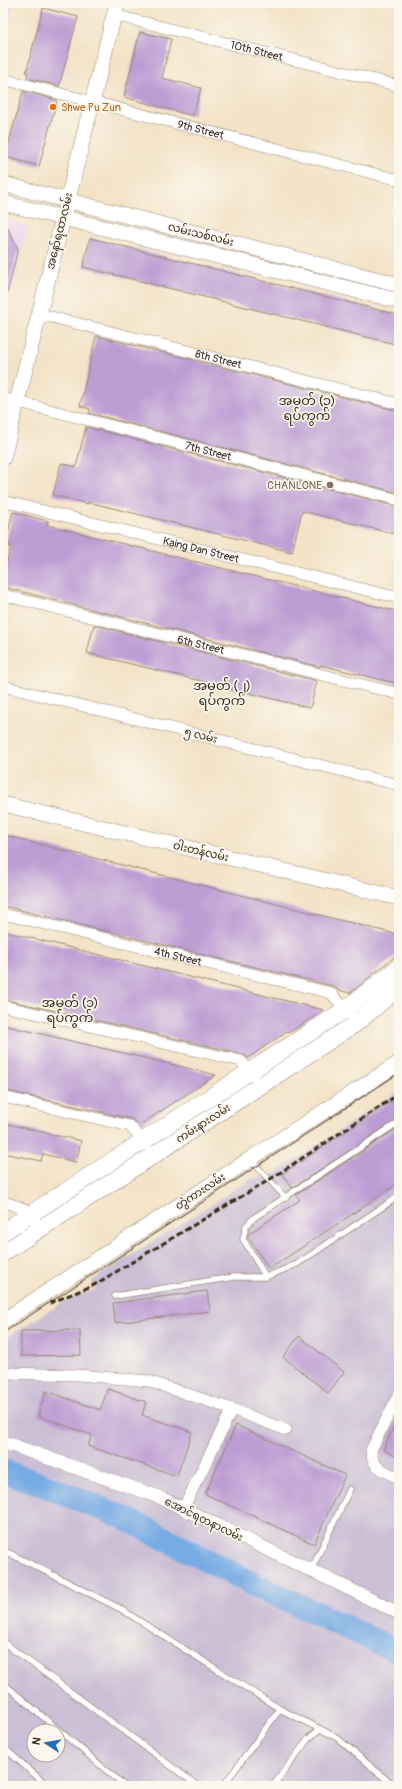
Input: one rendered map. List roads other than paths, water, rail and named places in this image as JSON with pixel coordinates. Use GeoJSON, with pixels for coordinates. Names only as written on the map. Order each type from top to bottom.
{"type":"FeatureCollection","features":[{"type":"Feature","properties":{"kind":"main road","name":"အနော်ရထာလမ်း"},"geometry":{"type":"LineString","coordinates":[[3,458],[10,399],[39,314],[116,9]]}},
{"type":"Feature","properties":{"kind":"main road","name":"လမ်းသစ်လမ်း"},"geometry":{"type":"LineString","coordinates":[[3,184],[399,285]]}},
{"type":"Feature","properties":{"kind":"main road","name":"လမ်းသစ်လမ်း"},"geometry":{"type":"LineString","coordinates":[[3,203],[399,301]]}},
{"type":"Feature","properties":{"kind":"main road"},"geometry":{"type":"LineString","coordinates":[[182,247],[186,231]]}},
{"type":"Feature","properties":{"kind":"main road","name":"ဝါးတန်လမ်း"},"geometry":{"type":"LineString","coordinates":[[3,804],[399,898]]}},
{"type":"Feature","properties":{"kind":"main road","name":"ကမ်းနားလမ်း"},"geometry":{"type":"LineString","coordinates":[[351,1016],[399,967]]}},
{"type":"Feature","properties":{"kind":"main road","name":"ကမ်းနားလမ်း"},"geometry":{"type":"LineString","coordinates":[[3,1253],[153,1157],[255,1079],[351,1016],[399,987]]}},
{"type":"Feature","properties":{"kind":"main road","name":"တွဲကားလမ်း"},"geometry":{"type":"LineString","coordinates":[[3,1321],[250,1159],[399,1064]]}},
{"type":"Feature","properties":{"kind":"main road","name":"ကမ်းနားလမ်း"},"geometry":{"type":"LineString","coordinates":[[3,1232],[143,1141],[255,1079]]}},
{"type":"Feature","properties":{"kind":"street","name":"10th Street"},"geometry":{"type":"LineString","coordinates":[[116,9],[399,86]]}},
{"type":"Feature","properties":{"kind":"street","name":"9th Street"},"geometry":{"type":"LineString","coordinates":[[3,79],[399,180]]}},
{"type":"Feature","properties":{"kind":"street","name":"8th Street"},"geometry":{"type":"LineString","coordinates":[[39,314],[399,404]]}},
{"type":"Feature","properties":{"kind":"street","name":"7th Street"},"geometry":{"type":"LineString","coordinates":[[10,399],[399,500]]}},
{"type":"Feature","properties":{"kind":"street","name":"Kaing Dan Street"},"geometry":{"type":"LineString","coordinates":[[3,501],[399,598]]}},
{"type":"Feature","properties":{"kind":"street","name":"6th Street"},"geometry":{"type":"LineString","coordinates":[[3,595],[399,694]]}},
{"type":"Feature","properties":{"kind":"street","name":"၅ လမ်း"},"geometry":{"type":"LineString","coordinates":[[3,686],[399,785]]}},
{"type":"Feature","properties":{"kind":"street","name":"4th Street"},"geometry":{"type":"LineString","coordinates":[[3,914],[331,993],[351,1016]]}},
{"type":"Feature","properties":{"kind":"street"},"geometry":{"type":"LineString","coordinates":[[3,1006],[241,1061],[255,1079]]}},
{"type":"Feature","properties":{"kind":"street"},"geometry":{"type":"LineString","coordinates":[[3,1097],[130,1126],[143,1141],[153,1157]]}},
{"type":"Feature","properties":{"kind":"street"},"geometry":{"type":"LineString","coordinates":[[3,1202],[24,1208],[31,1213],[40,1229]]}},
{"type":"Feature","properties":{"kind":"street"},"geometry":{"type":"LineString","coordinates":[[3,1376],[8,1373],[78,1374],[148,1381],[232,1409],[286,1430]]}},
{"type":"Feature","properties":{"kind":"street"},"geometry":{"type":"LineString","coordinates":[[399,1394],[371,1450],[372,1460],[378,1468],[399,1478]]}},
{"type":"Feature","properties":{"kind":"street"},"geometry":{"type":"LineString","coordinates":[[183,1509],[232,1409]]}},
{"type":"Feature","properties":{"kind":"street","name":"အောင်ရတနာလမ်း"},"geometry":{"type":"LineString","coordinates":[[3,1442],[159,1497],[399,1613]]}},
{"type":"Feature","properties":{"kind":"lane"},"geometry":{"type":"LineString","coordinates":[[266,1277],[243,1239],[243,1233],[246,1226],[255,1217],[286,1198],[399,1122]]}},
{"type":"Feature","properties":{"kind":"lane"},"geometry":{"type":"LineString","coordinates":[[250,1159],[286,1198]]}},
{"type":"Feature","properties":{"kind":"lane"},"geometry":{"type":"LineString","coordinates":[[115,1296],[234,1277],[266,1277],[298,1264],[399,1196]]}},
{"type":"Feature","properties":{"kind":"lane"},"geometry":{"type":"LineString","coordinates":[[311,1570],[350,1490]]}},
{"type":"Feature","properties":{"kind":"lane"},"geometry":{"type":"LineString","coordinates":[[3,1550],[119,1608],[280,1709],[336,1737],[394,1786]]}},
{"type":"Feature","properties":{"kind":"lane"},"geometry":{"type":"LineString","coordinates":[[3,1642],[198,1786]]}},
{"type":"Feature","properties":{"kind":"lane"},"geometry":{"type":"LineString","coordinates":[[3,1682],[125,1786]]}},
{"type":"Feature","properties":{"kind":"lane"},"geometry":{"type":"LineString","coordinates":[[223,1786],[280,1709]]}},
{"type":"Feature","properties":{"kind":"lane"},"geometry":{"type":"LineString","coordinates":[[273,1786],[308,1739],[320,1729]]}},
{"type":"Feature","properties":{"kind":"lane"},"geometry":{"type":"LineString","coordinates":[[3,1748],[48,1786]]}},
{"type":"Feature","properties":{"kind":"waterway"},"geometry":{"type":"LineString","coordinates":[[3,1471],[41,1484],[127,1519],[251,1583],[399,1652]]}},
{"type":"Feature","properties":{"kind":"tram line"},"geometry":{"type":"LineString","coordinates":[[3,1333],[399,1073]]}},
{"type":"Feature","properties":{"kind":"railway"},"geometry":{"type":"LineString","coordinates":[[50,1303],[94,1285],[269,1180],[399,1094]]}},
{"type":"Feature","properties":{"kind":"place","name":"Shwe Pu Zun"},"geometry":{"type":"Point","coordinates":[53,107]}},
{"type":"Feature","properties":{"kind":"place","name":"CHANLONE"},"geometry":{"type":"Point","coordinates":[330,485]}},
{"type":"Feature","properties":{"kind":"district","name":"အမှတ် (၃) ရပ်ကွက်"},"geometry":{"type":"Point","coordinates":[307,408]}},
{"type":"Feature","properties":{"kind":"district","name":"အမှတ် (၂) ရပ်ကွက်"},"geometry":{"type":"Point","coordinates":[222,692]}},
{"type":"Feature","properties":{"kind":"district","name":"အမှတ် (၁) ရပ်ကွက်"},"geometry":{"type":"Point","coordinates":[70,1010]}}]}
